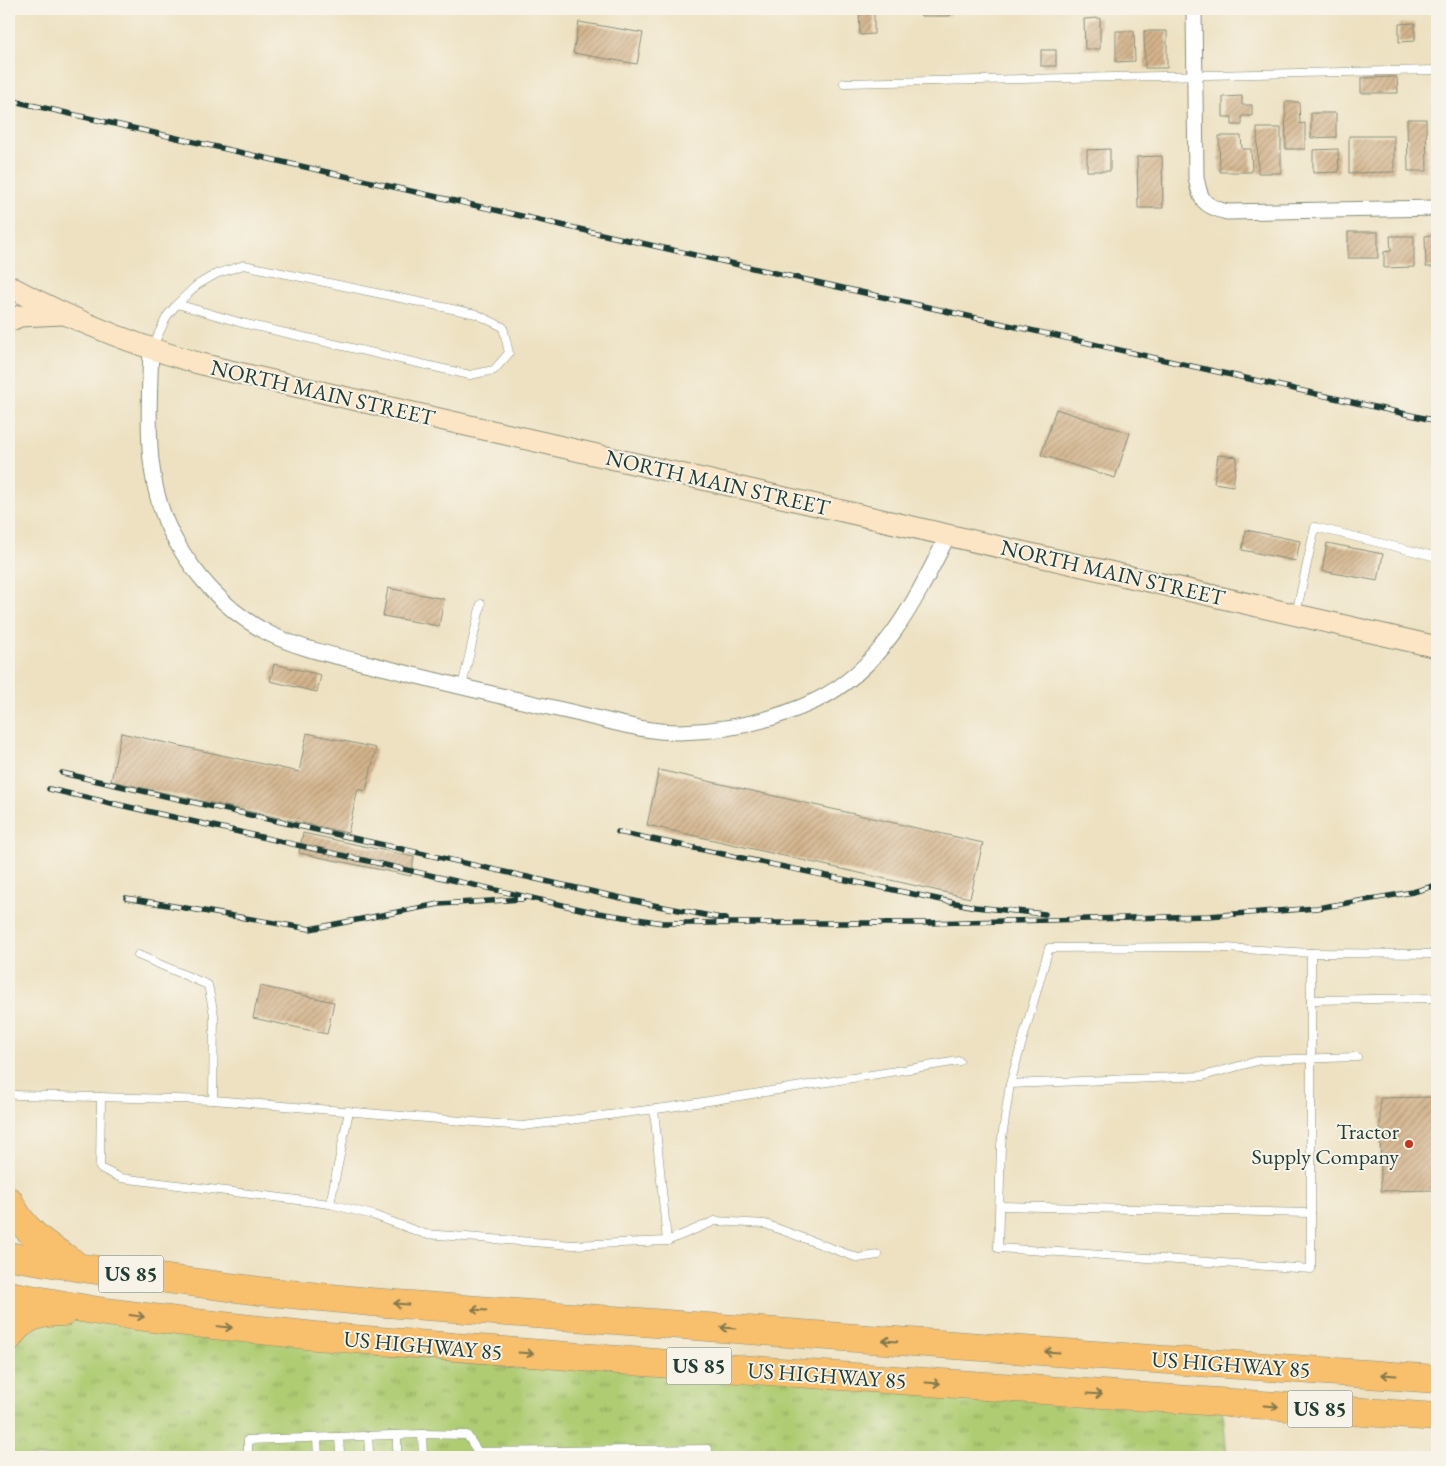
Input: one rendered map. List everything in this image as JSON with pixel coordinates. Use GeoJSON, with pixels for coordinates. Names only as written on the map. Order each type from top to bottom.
{"type":"FeatureCollection","features":[{"type":"Feature","properties":{"kind":"highway"},"geometry":{"type":"LineString","coordinates":[[9,1202],[19,1220],[34,1236],[82,1268]]}},
{"type":"Feature","properties":{"kind":"highway","name":"US HIGHWAY 85"},"geometry":{"type":"LineString","coordinates":[[9,1256],[82,1268],[260,1291],[391,1304],[1437,1379]]}},
{"type":"Feature","properties":{"kind":"highway","name":"US HIGHWAY 85"},"geometry":{"type":"LineString","coordinates":[[9,1295],[177,1322],[504,1352],[1437,1418]]}},
{"type":"Feature","properties":{"kind":"highway"},"geometry":{"type":"LineString","coordinates":[[9,1337],[17,1326],[29,1318],[38,1315],[98,1310]]}},
{"type":"Feature","properties":{"kind":"street"},"geometry":{"type":"LineString","coordinates":[[1194,9],[1196,177],[1199,193],[1206,204],[1212,209],[1227,212],[1437,208]]}},
{"type":"Feature","properties":{"kind":"street","name":"NORTH MAIN STREET"},"geometry":{"type":"LineString","coordinates":[[9,286],[63,314],[118,338],[230,371],[1437,646]]}},
{"type":"Feature","properties":{"kind":"street"},"geometry":{"type":"LineString","coordinates":[[9,321],[20,316],[63,314]]}},
{"type":"Feature","properties":{"kind":"street"},"geometry":{"type":"LineString","coordinates":[[151,349],[149,438],[150,462],[157,497],[175,540],[204,581],[241,617],[262,630],[293,644],[462,688],[647,729],[679,732],[716,730],[776,716],[817,700],[856,675],[872,660],[888,641],[916,598],[948,534]]}},
{"type":"Feature","properties":{"kind":"lane"},"geometry":{"type":"LineString","coordinates":[[844,84],[1195,74],[1437,70]]}},
{"type":"Feature","properties":{"kind":"lane"},"geometry":{"type":"LineString","coordinates":[[151,349],[167,316],[177,304],[197,285],[216,274],[244,265],[476,314],[503,327],[509,353],[494,370],[470,375],[242,323],[177,304]]}},
{"type":"Feature","properties":{"kind":"lane"},"geometry":{"type":"LineString","coordinates":[[1296,614],[1315,527],[1437,558]]}},
{"type":"Feature","properties":{"kind":"lane"},"geometry":{"type":"LineString","coordinates":[[462,688],[481,604]]}},
{"type":"Feature","properties":{"kind":"lane"},"geometry":{"type":"LineString","coordinates":[[1311,953],[1311,1269],[998,1248],[1002,1145],[1010,1084],[1049,948],[1207,946],[1311,953],[1437,954]]}},
{"type":"Feature","properties":{"kind":"lane"},"geometry":{"type":"LineString","coordinates":[[138,955],[208,985],[214,1015],[213,1100]]}},
{"type":"Feature","properties":{"kind":"lane"},"geometry":{"type":"LineString","coordinates":[[1312,1000],[1437,998]]}},
{"type":"Feature","properties":{"kind":"lane"},"geometry":{"type":"LineString","coordinates":[[1010,1084],[1203,1076],[1261,1060],[1357,1057]]}},
{"type":"Feature","properties":{"kind":"lane"},"geometry":{"type":"LineString","coordinates":[[9,1094],[213,1100],[523,1126],[654,1109],[959,1061]]}},
{"type":"Feature","properties":{"kind":"lane"},"geometry":{"type":"LineString","coordinates":[[101,1097],[100,1168],[121,1178],[330,1204],[373,1215],[425,1234],[573,1245],[667,1241],[715,1221],[765,1224],[858,1258],[878,1255]]}},
{"type":"Feature","properties":{"kind":"lane"},"geometry":{"type":"LineString","coordinates":[[654,1109],[667,1241]]}},
{"type":"Feature","properties":{"kind":"lane"},"geometry":{"type":"LineString","coordinates":[[330,1204],[349,1111]]}},
{"type":"Feature","properties":{"kind":"lane"},"geometry":{"type":"LineString","coordinates":[[1000,1206],[1312,1213]]}},
{"type":"Feature","properties":{"kind":"lane"},"geometry":{"type":"LineString","coordinates":[[422,1434],[423,1457]]}},
{"type":"Feature","properties":{"kind":"lane"},"geometry":{"type":"LineString","coordinates":[[248,1457],[248,1440],[422,1434],[467,1435],[478,1452],[510,1455],[708,1453]]}},
{"type":"Feature","properties":{"kind":"lane"},"geometry":{"type":"LineString","coordinates":[[397,1435],[397,1450]]}},
{"type":"Feature","properties":{"kind":"lane"},"geometry":{"type":"LineString","coordinates":[[368,1436],[369,1451]]}},
{"type":"Feature","properties":{"kind":"lane"},"geometry":{"type":"LineString","coordinates":[[318,1438],[318,1457]]}},
{"type":"Feature","properties":{"kind":"lane"},"geometry":{"type":"LineString","coordinates":[[339,1438],[340,1452]]}},
{"type":"Feature","properties":{"kind":"green space"},"geometry":{"type":"Polygon","coordinates":[[[38,1315],[1222,1402],[1227,1457],[9,1457],[9,1337],[38,1315]]]}},
{"type":"Feature","properties":{"kind":"building"},"geometry":{"type":"Polygon","coordinates":[[[859,9],[874,9],[874,34],[860,35],[859,9]]]}},
{"type":"Feature","properties":{"kind":"building"},"geometry":{"type":"Polygon","coordinates":[[[920,9],[950,9],[950,16],[921,16],[920,9]]]}},
{"type":"Feature","properties":{"kind":"building"},"geometry":{"type":"Polygon","coordinates":[[[1226,9],[1246,9],[1246,13],[1226,14],[1226,9]]]}},
{"type":"Feature","properties":{"kind":"building"},"geometry":{"type":"Polygon","coordinates":[[[1100,18],[1100,49],[1085,49],[1084,19],[1100,18]]]}},
{"type":"Feature","properties":{"kind":"building"},"geometry":{"type":"Polygon","coordinates":[[[579,22],[643,33],[637,64],[573,53],[579,22]]]}},
{"type":"Feature","properties":{"kind":"building"},"geometry":{"type":"Polygon","coordinates":[[[1415,23],[1415,41],[1399,42],[1399,24],[1415,23]]]}},
{"type":"Feature","properties":{"kind":"building"},"geometry":{"type":"Polygon","coordinates":[[[1116,31],[1134,31],[1135,61],[1116,62],[1116,31]]]}},
{"type":"Feature","properties":{"kind":"building"},"geometry":{"type":"Polygon","coordinates":[[[1144,31],[1167,31],[1167,68],[1145,68],[1144,31]]]}},
{"type":"Feature","properties":{"kind":"building"},"geometry":{"type":"Polygon","coordinates":[[[1041,50],[1056,50],[1056,66],[1041,66],[1041,50]]]}},
{"type":"Feature","properties":{"kind":"building"},"geometry":{"type":"Polygon","coordinates":[[[1397,77],[1398,93],[1361,93],[1361,78],[1397,77]]]}},
{"type":"Feature","properties":{"kind":"building"},"geometry":{"type":"Polygon","coordinates":[[[1242,96],[1242,105],[1252,105],[1252,116],[1242,116],[1242,125],[1232,125],[1232,117],[1223,117],[1223,97],[1242,96]]]}},
{"type":"Feature","properties":{"kind":"building"},"geometry":{"type":"Polygon","coordinates":[[[1285,102],[1299,102],[1300,124],[1305,123],[1305,149],[1286,149],[1285,102]]]}},
{"type":"Feature","properties":{"kind":"building"},"geometry":{"type":"Polygon","coordinates":[[[1311,113],[1336,113],[1336,137],[1311,138],[1311,113]]]}},
{"type":"Feature","properties":{"kind":"building"},"geometry":{"type":"Polygon","coordinates":[[[1407,119],[1426,119],[1427,171],[1408,171],[1407,119]]]}},
{"type":"Feature","properties":{"kind":"building"},"geometry":{"type":"Polygon","coordinates":[[[1257,128],[1281,128],[1281,173],[1258,173],[1257,128]]]}},
{"type":"Feature","properties":{"kind":"building"},"geometry":{"type":"Polygon","coordinates":[[[1219,136],[1241,136],[1242,149],[1251,149],[1252,172],[1220,172],[1219,136]]]}},
{"type":"Feature","properties":{"kind":"building"},"geometry":{"type":"Polygon","coordinates":[[[1349,136],[1394,136],[1394,172],[1349,173],[1349,136]]]}},
{"type":"Feature","properties":{"kind":"building"},"geometry":{"type":"Polygon","coordinates":[[[1110,149],[1110,171],[1087,171],[1087,150],[1110,149]]]}},
{"type":"Feature","properties":{"kind":"building"},"geometry":{"type":"Polygon","coordinates":[[[1338,149],[1339,172],[1313,173],[1313,150],[1338,149]]]}},
{"type":"Feature","properties":{"kind":"building"},"geometry":{"type":"Polygon","coordinates":[[[1162,156],[1163,208],[1138,208],[1137,157],[1162,156]]]}},
{"type":"Feature","properties":{"kind":"building"},"geometry":{"type":"Polygon","coordinates":[[[1348,232],[1378,232],[1378,258],[1348,258],[1348,232]]]}},
{"type":"Feature","properties":{"kind":"building"},"geometry":{"type":"Polygon","coordinates":[[[1437,235],[1437,267],[1426,267],[1425,236],[1437,235]]]}},
{"type":"Feature","properties":{"kind":"building"},"geometry":{"type":"Polygon","coordinates":[[[1390,236],[1414,236],[1414,267],[1384,268],[1384,252],[1391,251],[1390,236]]]}},
{"type":"Feature","properties":{"kind":"building"},"geometry":{"type":"Polygon","coordinates":[[[1056,409],[1130,433],[1115,478],[1041,455],[1056,409]]]}},
{"type":"Feature","properties":{"kind":"building"},"geometry":{"type":"Polygon","coordinates":[[[1218,455],[1237,457],[1233,486],[1214,483],[1218,455]]]}},
{"type":"Feature","properties":{"kind":"building"},"geometry":{"type":"Polygon","coordinates":[[[1246,530],[1300,541],[1296,561],[1242,550],[1246,530]]]}},
{"type":"Feature","properties":{"kind":"building"},"geometry":{"type":"Polygon","coordinates":[[[1327,543],[1383,554],[1378,581],[1322,571],[1327,543]]]}},
{"type":"Feature","properties":{"kind":"building"},"geometry":{"type":"Polygon","coordinates":[[[388,588],[444,599],[439,626],[383,616],[388,588]]]}},
{"type":"Feature","properties":{"kind":"building"},"geometry":{"type":"Polygon","coordinates":[[[274,664],[321,675],[317,692],[270,681],[274,664]]]}},
{"type":"Feature","properties":{"kind":"building"},"geometry":{"type":"Polygon","coordinates":[[[121,733],[299,772],[307,733],[376,748],[366,791],[358,789],[348,833],[111,781],[121,733]]]}},
{"type":"Feature","properties":{"kind":"building"},"geometry":{"type":"Polygon","coordinates":[[[659,770],[983,843],[970,898],[647,825],[659,770]]]}},
{"type":"Feature","properties":{"kind":"building"},"geometry":{"type":"Polygon","coordinates":[[[303,833],[414,857],[411,876],[299,853],[303,833]]]}},
{"type":"Feature","properties":{"kind":"building"},"geometry":{"type":"Polygon","coordinates":[[[260,986],[334,1002],[327,1034],[253,1018],[260,986]]]}},
{"type":"Feature","properties":{"kind":"building","name":"Tractor Supply Company"},"geometry":{"type":"Polygon","coordinates":[[[1437,1097],[1437,1190],[1381,1191],[1380,1098],[1437,1097]]]}},
{"type":"Feature","properties":{"kind":"railway"},"geometry":{"type":"LineString","coordinates":[[9,100],[1437,421]]}},
{"type":"Feature","properties":{"kind":"railway"},"geometry":{"type":"LineString","coordinates":[[62,773],[648,904],[726,919]]}},
{"type":"Feature","properties":{"kind":"railway"},"geometry":{"type":"LineString","coordinates":[[49,789],[598,913],[663,923],[926,923],[1208,916],[1317,908],[1413,892],[1437,885]]}},
{"type":"Feature","properties":{"kind":"railway"},"geometry":{"type":"LineString","coordinates":[[618,832],[975,907],[1045,914]]}},
{"type":"Feature","properties":{"kind":"railway"},"geometry":{"type":"LineString","coordinates":[[126,898],[310,929],[439,904],[523,899]]}},
{"type":"Feature","properties":{"kind":"place","name":"Tractor Supply Company"},"geometry":{"type":"Point","coordinates":[1409,1144]}}]}
